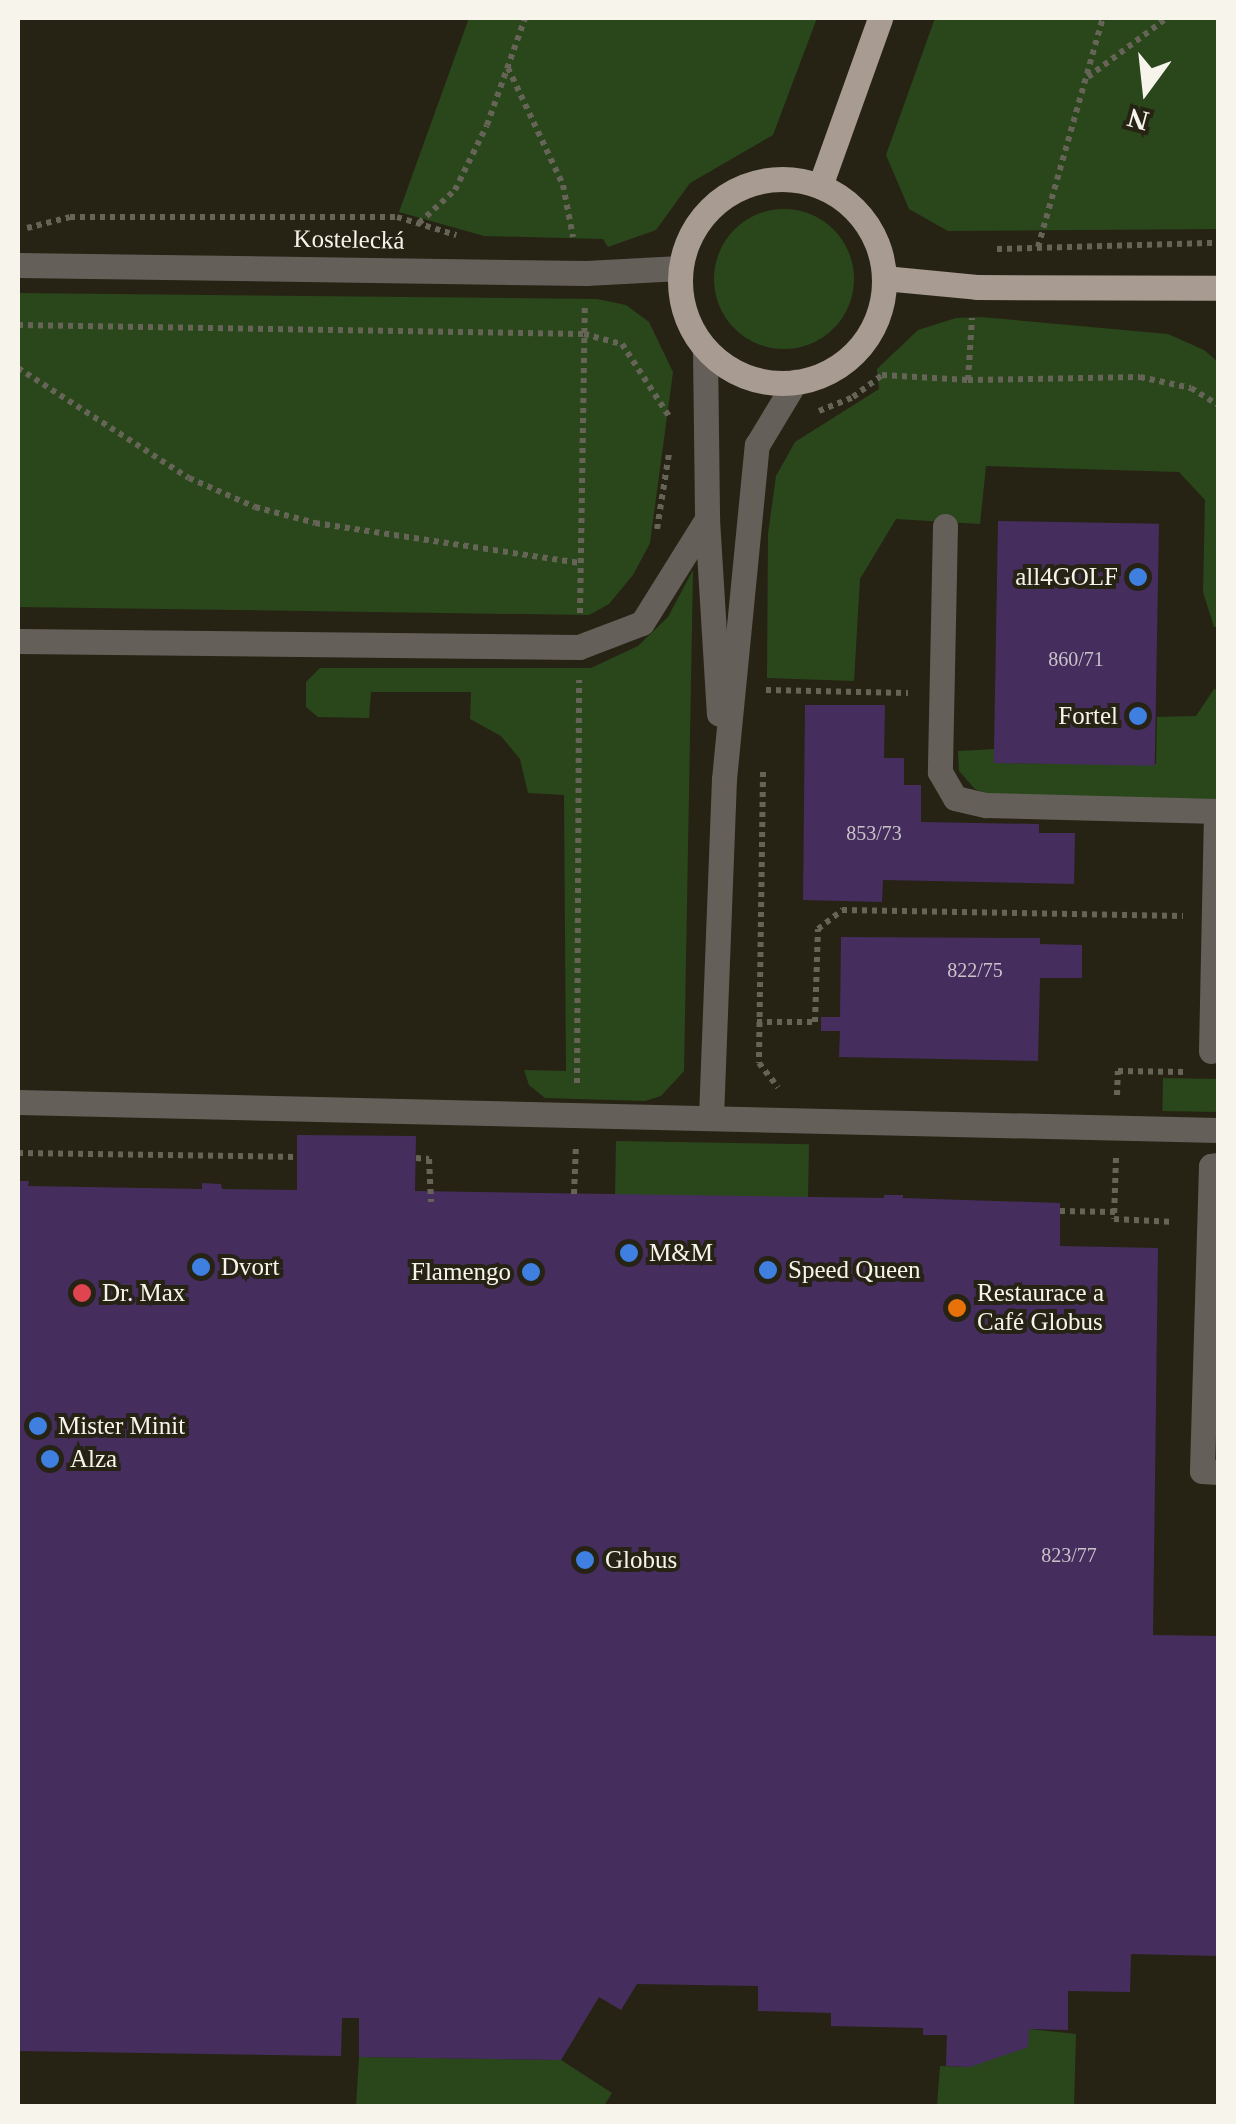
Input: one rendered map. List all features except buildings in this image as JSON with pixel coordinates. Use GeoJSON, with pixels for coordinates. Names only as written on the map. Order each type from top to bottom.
{"type":"FeatureCollection","features":[{"type":"Feature","properties":{"kind":"main road"},"geometry":{"type":"LineString","coordinates":[[820,186],[880,18]]}},
{"type":"Feature","properties":{"kind":"main road"},"geometry":{"type":"LineString","coordinates":[[777,178],[820,186],[864,219],[882,258],[884,278],[879,313],[863,343],[836,367],[795,382],[770,382],[746,376],[706,349],[690,327],[681,298],[680,268],[690,234],[710,207],[739,187],[777,178]]}},
{"type":"Feature","properties":{"kind":"main road"},"geometry":{"type":"LineString","coordinates":[[884,278],[977,288],[1218,288]]}},
{"type":"Feature","properties":{"kind":"street","name":"Kostelecká"},"geometry":{"type":"LineString","coordinates":[[18,265],[586,273],[680,268]]}},
{"type":"Feature","properties":{"kind":"street"},"geometry":{"type":"LineString","coordinates":[[706,349],[706,519],[724,779]]}},
{"type":"Feature","properties":{"kind":"street"},"geometry":{"type":"LineString","coordinates":[[712,1116],[724,779],[757,445],[795,382]]}},
{"type":"Feature","properties":{"kind":"street"},"geometry":{"type":"LineString","coordinates":[[18,641],[282,647],[579,647],[642,623],[706,519]]}},
{"type":"Feature","properties":{"kind":"street"},"geometry":{"type":"LineString","coordinates":[[945,526],[940,772],[955,798],[986,805],[1217,811],[1206,1062]]}},
{"type":"Feature","properties":{"kind":"street"},"geometry":{"type":"LineString","coordinates":[[18,1102],[1218,1130]]}},
{"type":"Feature","properties":{"kind":"street"},"geometry":{"type":"LineString","coordinates":[[1218,1164],[1211,1166],[1202,1471],[1218,1472]]}},
{"type":"Feature","properties":{"kind":"path"},"geometry":{"type":"LineString","coordinates":[[419,223],[455,190],[487,125],[524,18]]}},
{"type":"Feature","properties":{"kind":"path"},"geometry":{"type":"LineString","coordinates":[[1038,247],[1103,18]]}},
{"type":"Feature","properties":{"kind":"path"},"geometry":{"type":"LineString","coordinates":[[1086,78],[1167,18]]}},
{"type":"Feature","properties":{"kind":"path"},"geometry":{"type":"LineString","coordinates":[[507,66],[563,185],[573,237]]}},
{"type":"Feature","properties":{"kind":"path"},"geometry":{"type":"LineString","coordinates":[[18,231],[70,217],[396,216],[462,236]]}},
{"type":"Feature","properties":{"kind":"path"},"geometry":{"type":"LineString","coordinates":[[554,238],[585,238]]}},
{"type":"Feature","properties":{"kind":"path"},"geometry":{"type":"LineString","coordinates":[[968,380],[983,250],[1218,243]]}},
{"type":"Feature","properties":{"kind":"path"},"geometry":{"type":"LineString","coordinates":[[586,273],[580,622],[594,616]]}},
{"type":"Feature","properties":{"kind":"path"},"geometry":{"type":"LineString","coordinates":[[18,325],[584,334],[622,344],[668,412],[671,426]]}},
{"type":"Feature","properties":{"kind":"path"},"geometry":{"type":"LineString","coordinates":[[18,368],[189,478],[255,507],[315,523],[580,562]]}},
{"type":"Feature","properties":{"kind":"path"},"geometry":{"type":"LineString","coordinates":[[811,414],[853,398],[882,375],[968,380],[1140,377],[1191,388],[1218,405]]}},
{"type":"Feature","properties":{"kind":"path"},"geometry":{"type":"LineString","coordinates":[[654,548],[669,445]]}},
{"type":"Feature","properties":{"kind":"path"},"geometry":{"type":"LineString","coordinates":[[574,1194],[579,647]]}},
{"type":"Feature","properties":{"kind":"path"},"geometry":{"type":"LineString","coordinates":[[764,710],[765,670]]}},
{"type":"Feature","properties":{"kind":"path"},"geometry":{"type":"LineString","coordinates":[[764,690],[942,694]]}},
{"type":"Feature","properties":{"kind":"path"},"geometry":{"type":"LineString","coordinates":[[763,769],[759,1063],[783,1090]]}},
{"type":"Feature","properties":{"kind":"path"},"geometry":{"type":"LineString","coordinates":[[757,1022],[815,1022],[818,929],[842,910],[1214,916]]}},
{"type":"Feature","properties":{"kind":"path"},"geometry":{"type":"LineString","coordinates":[[1174,1236],[1174,1220],[1114,1219],[1118,1071],[1206,1062]]}},
{"type":"Feature","properties":{"kind":"path"},"geometry":{"type":"LineString","coordinates":[[18,1153],[296,1157]]}},
{"type":"Feature","properties":{"kind":"path"},"geometry":{"type":"LineString","coordinates":[[416,1158],[429,1159],[430,1202]]}},
{"type":"Feature","properties":{"kind":"path"},"geometry":{"type":"LineString","coordinates":[[1060,1212],[1115,1212]]}},
{"type":"Feature","properties":{"kind":"green space"},"geometry":{"type":"Polygon","coordinates":[[[469,18],[817,18],[773,135],[690,183],[656,230],[608,247],[603,239],[484,236],[399,212],[469,18]]]}},
{"type":"Feature","properties":{"kind":"green space"},"geometry":{"type":"Polygon","coordinates":[[[935,18],[1218,18],[1218,229],[948,231],[909,209],[886,155],[935,18]]]}},
{"type":"Feature","properties":{"kind":"green space"},"geometry":{"type":"Polygon","coordinates":[[[784,209],[811,214],[834,229],[849,252],[854,279],[849,306],[834,329],[811,344],[784,349],[757,344],[734,329],[719,306],[714,279],[719,252],[734,229],[757,214],[784,209]]]}},
{"type":"Feature","properties":{"kind":"green space"},"geometry":{"type":"Polygon","coordinates":[[[18,293],[597,299],[626,305],[649,322],[673,372],[650,543],[633,575],[609,604],[589,615],[18,607],[18,293]]]}},
{"type":"Feature","properties":{"kind":"green space"},"geometry":{"type":"Polygon","coordinates":[[[956,318],[1168,334],[1204,350],[1218,362],[1218,627],[1214,627],[1203,592],[1205,500],[1179,472],[986,466],[980,524],[896,519],[860,579],[854,681],[767,678],[768,534],[776,476],[795,442],[879,389],[877,369],[918,330],[956,318]]]}},
{"type":"Feature","properties":{"kind":"green space"},"geometry":{"type":"Polygon","coordinates":[[[693,570],[684,1071],[661,1096],[645,1101],[545,1098],[529,1085],[524,1070],[566,1071],[564,795],[528,793],[520,759],[501,736],[470,719],[471,692],[371,692],[369,718],[318,717],[306,707],[306,682],[320,668],[591,668],[638,646],[668,617],[693,570]]]}},
{"type":"Feature","properties":{"kind":"green space"},"geometry":{"type":"Polygon","coordinates":[[[1214,689],[1218,690],[1218,799],[994,796],[975,789],[959,771],[958,751],[995,749],[995,763],[1156,764],[1157,717],[1196,716],[1214,689]]]}},
{"type":"Feature","properties":{"kind":"green space"},"geometry":{"type":"Polygon","coordinates":[[[1163,1078],[1218,1079],[1217,1112],[1162,1111],[1163,1078]]]}},
{"type":"Feature","properties":{"kind":"green space"},"geometry":{"type":"Polygon","coordinates":[[[616,1141],[809,1144],[808,1198],[615,1195],[616,1141]]]}},
{"type":"Feature","properties":{"kind":"green space"},"geometry":{"type":"Polygon","coordinates":[[[1029,2029],[1076,2034],[1074,2106],[937,2106],[940,2066],[970,2067],[1029,2029]]]}},
{"type":"Feature","properties":{"kind":"green space"},"geometry":{"type":"Polygon","coordinates":[[[359,2057],[561,2060],[612,2093],[604,2106],[356,2106],[359,2057]]]}},
{"type":"Feature","properties":{"kind":"place","name":"all4GOLF"},"geometry":{"type":"Point","coordinates":[1138,577]}},
{"type":"Feature","properties":{"kind":"place","name":"Fortel"},"geometry":{"type":"Point","coordinates":[1138,716]}},
{"type":"Feature","properties":{"kind":"place","name":"M&M"},"geometry":{"type":"Point","coordinates":[629,1253]}},
{"type":"Feature","properties":{"kind":"place","name":"Dvort"},"geometry":{"type":"Point","coordinates":[201,1267]}},
{"type":"Feature","properties":{"kind":"place","name":"Speed Queen"},"geometry":{"type":"Point","coordinates":[768,1270]}},
{"type":"Feature","properties":{"kind":"place","name":"Flamengo"},"geometry":{"type":"Point","coordinates":[531,1272]}},
{"type":"Feature","properties":{"kind":"place","name":"Dr. Max"},"geometry":{"type":"Point","coordinates":[82,1293]}},
{"type":"Feature","properties":{"kind":"place","name":"Restaurace a Café Globus"},"geometry":{"type":"Point","coordinates":[957,1308]}},
{"type":"Feature","properties":{"kind":"place","name":"Mister Minit"},"geometry":{"type":"Point","coordinates":[38,1426]}},
{"type":"Feature","properties":{"kind":"place","name":"Alza"},"geometry":{"type":"Point","coordinates":[50,1459]}},
{"type":"Feature","properties":{"kind":"place","name":"Globus"},"geometry":{"type":"Point","coordinates":[585,1560]}}]}
